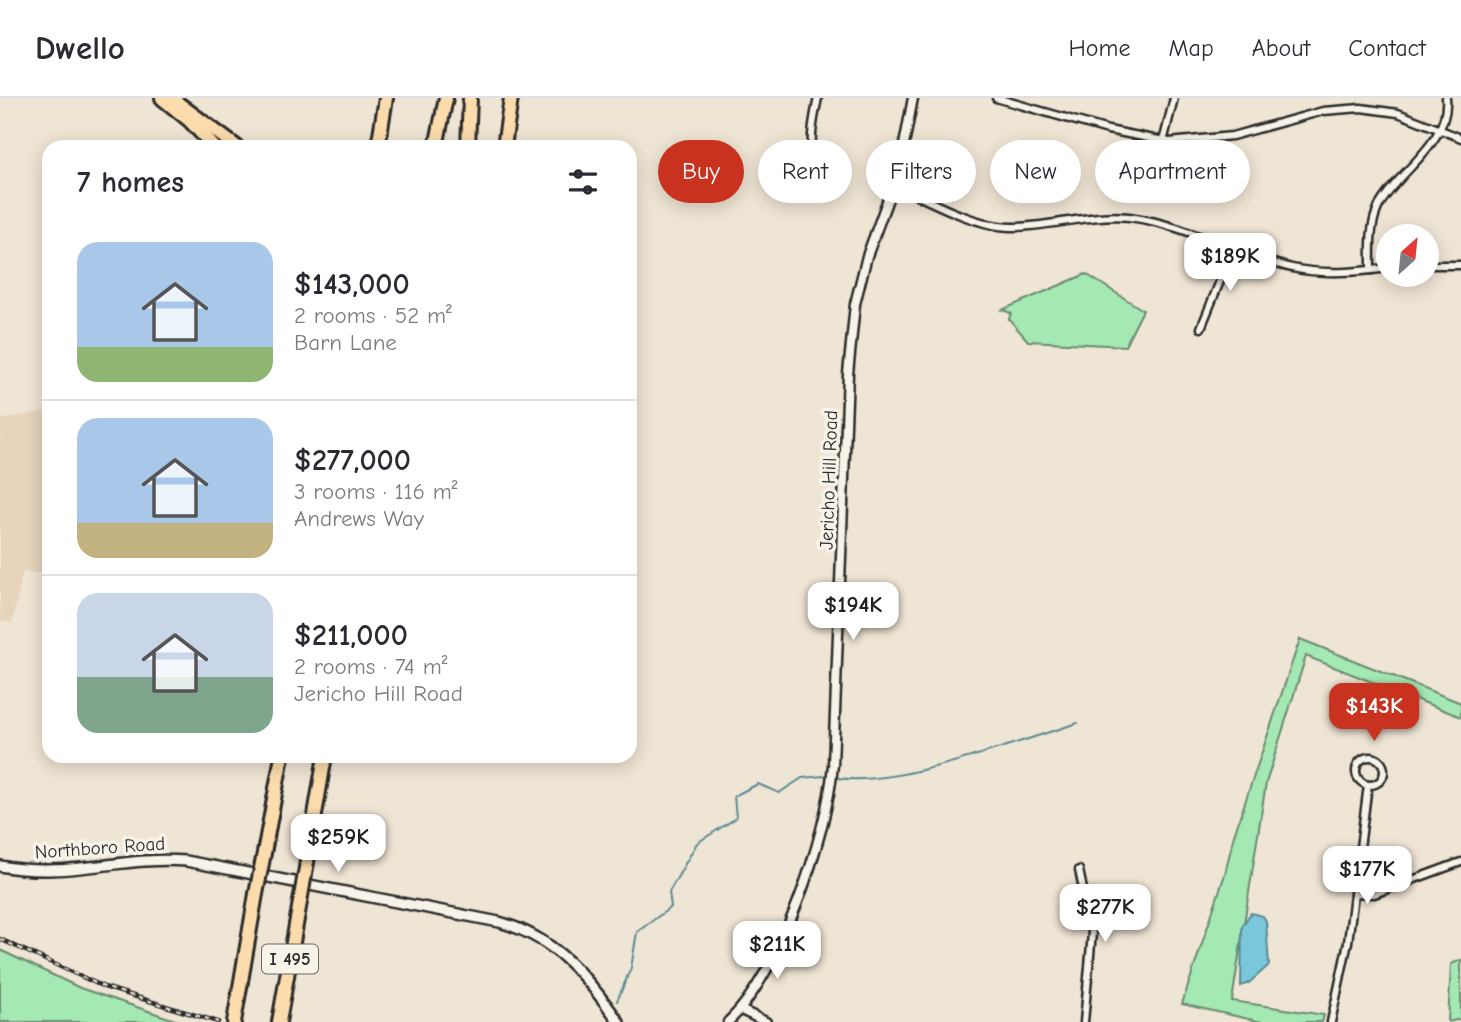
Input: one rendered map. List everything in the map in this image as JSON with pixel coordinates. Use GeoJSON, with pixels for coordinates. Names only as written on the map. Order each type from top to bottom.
{"type":"FeatureCollection","features":[{"type":"Feature","properties":{"kind":"highway"},"geometry":{"type":"LineString","coordinates":[[162,98],[190,120],[208,140]]}},
{"type":"Feature","properties":{"kind":"highway"},"geometry":{"type":"LineString","coordinates":[[171,98],[228,140]]}},
{"type":"Feature","properties":{"kind":"highway"},"geometry":{"type":"LineString","coordinates":[[379,140],[386,98]]}},
{"type":"Feature","properties":{"kind":"highway"},"geometry":{"type":"LineString","coordinates":[[437,140],[446,98]]}},
{"type":"Feature","properties":{"kind":"highway"},"geometry":{"type":"LineString","coordinates":[[469,140],[470,98]]}},
{"type":"Feature","properties":{"kind":"highway"},"geometry":{"type":"LineString","coordinates":[[504,140],[511,98]]}},
{"type":"Feature","properties":{"kind":"highway","name":"I 495"},"geometry":{"type":"LineString","coordinates":[[234,1022],[281,763]]}},
{"type":"Feature","properties":{"kind":"highway","name":"I 495"},"geometry":{"type":"LineString","coordinates":[[279,1019],[324,763]]}},
{"type":"Feature","properties":{"kind":"main road","name":"Northboro Road"},"geometry":{"type":"LineString","coordinates":[[0,866],[71,871],[150,860],[186,861],[499,922],[527,932],[555,948],[589,980],[619,1022]]}},
{"type":"Feature","properties":{"kind":"street"},"geometry":{"type":"LineString","coordinates":[[811,140],[818,98]]}},
{"type":"Feature","properties":{"kind":"street","name":"Jericho Hill Road"},"geometry":{"type":"LineString","coordinates":[[905,140],[913,98]]}},
{"type":"Feature","properties":{"kind":"street"},"geometry":{"type":"LineString","coordinates":[[996,98],[1108,130],[1154,140]]}},
{"type":"Feature","properties":{"kind":"street"},"geometry":{"type":"LineString","coordinates":[[1030,107],[1032,98]]}},
{"type":"Feature","properties":{"kind":"street"},"geometry":{"type":"LineString","coordinates":[[1164,140],[1174,98]]}},
{"type":"Feature","properties":{"kind":"street"},"geometry":{"type":"LineString","coordinates":[[1371,270],[1372,234],[1379,207],[1439,129],[1446,112],[1446,98]]}},
{"type":"Feature","properties":{"kind":"street"},"geometry":{"type":"LineString","coordinates":[[1186,140],[1232,136],[1323,111],[1361,107],[1398,113],[1461,138]]}},
{"type":"Feature","properties":{"kind":"street","name":"Jericho Hill Road"},"geometry":{"type":"LineString","coordinates":[[728,1022],[741,1010],[764,975],[819,838],[831,790],[852,334],[860,278],[886,203]]}},
{"type":"Feature","properties":{"kind":"street"},"geometry":{"type":"LineString","coordinates":[[940,203],[996,226],[1039,226],[1069,220],[1129,217],[1185,231],[1233,249],[1307,271],[1376,269]]}},
{"type":"Feature","properties":{"kind":"street"},"geometry":{"type":"LineString","coordinates":[[1202,328],[1233,249]]}},
{"type":"Feature","properties":{"kind":"street"},"geometry":{"type":"LineString","coordinates":[[1439,265],[1461,265]]}},
{"type":"Feature","properties":{"kind":"street"},"geometry":{"type":"LineString","coordinates":[[1372,757],[1381,762],[1384,773],[1379,782],[1368,785],[1359,780],[1356,769],[1361,760],[1372,757]]}},
{"type":"Feature","properties":{"kind":"street"},"geometry":{"type":"LineString","coordinates":[[1331,1022],[1354,893],[1368,785]]}},
{"type":"Feature","properties":{"kind":"street"},"geometry":{"type":"LineString","coordinates":[[1354,893],[1374,894],[1461,862]]}},
{"type":"Feature","properties":{"kind":"street"},"geometry":{"type":"LineString","coordinates":[[1079,870],[1091,933],[1084,1022]]}},
{"type":"Feature","properties":{"kind":"street"},"geometry":{"type":"LineString","coordinates":[[741,1010],[766,1022]]}},
{"type":"Feature","properties":{"kind":"shaded area"},"geometry":{"type":"Polygon","coordinates":[[[42,411],[42,574],[23,571],[12,623],[0,621],[0,420],[42,411]]]}},
{"type":"Feature","properties":{"kind":"green space"},"geometry":{"type":"Polygon","coordinates":[[[1086,274],[1143,310],[1125,346],[1028,341],[1009,319],[1011,313],[1002,310],[1086,274]]]}},
{"type":"Feature","properties":{"kind":"green space"},"geometry":{"type":"Polygon","coordinates":[[[1300,639],[1461,703],[1461,717],[1306,656],[1266,783],[1232,1001],[1324,1015],[1322,1022],[1262,1022],[1182,1004],[1225,874],[1234,835],[1300,639]]]}},
{"type":"Feature","properties":{"kind":"green space"},"geometry":{"type":"Polygon","coordinates":[[[0,950],[80,988],[181,1022],[0,1022],[0,950]]]}},
{"type":"Feature","properties":{"kind":"green space"},"geometry":{"type":"Polygon","coordinates":[[[1461,960],[1461,1019],[1448,1022],[1451,964],[1461,960]]]}},
{"type":"Feature","properties":{"kind":"water"},"geometry":{"type":"Polygon","coordinates":[[[1251,913],[1263,916],[1266,921],[1269,965],[1249,983],[1241,986],[1242,926],[1251,913]]]}},
{"type":"Feature","properties":{"kind":"waterway"},"geometry":{"type":"LineString","coordinates":[[837,778],[863,779],[924,770],[1078,723]]}},
{"type":"Feature","properties":{"kind":"waterway"},"geometry":{"type":"LineString","coordinates":[[617,1001],[631,968],[637,932],[671,907],[669,892],[697,843],[736,818],[734,796],[758,784],[779,793],[802,778],[824,776]]}},
{"type":"Feature","properties":{"kind":"railway"},"geometry":{"type":"LineString","coordinates":[[0,939],[104,987],[218,1022]]}}]}
